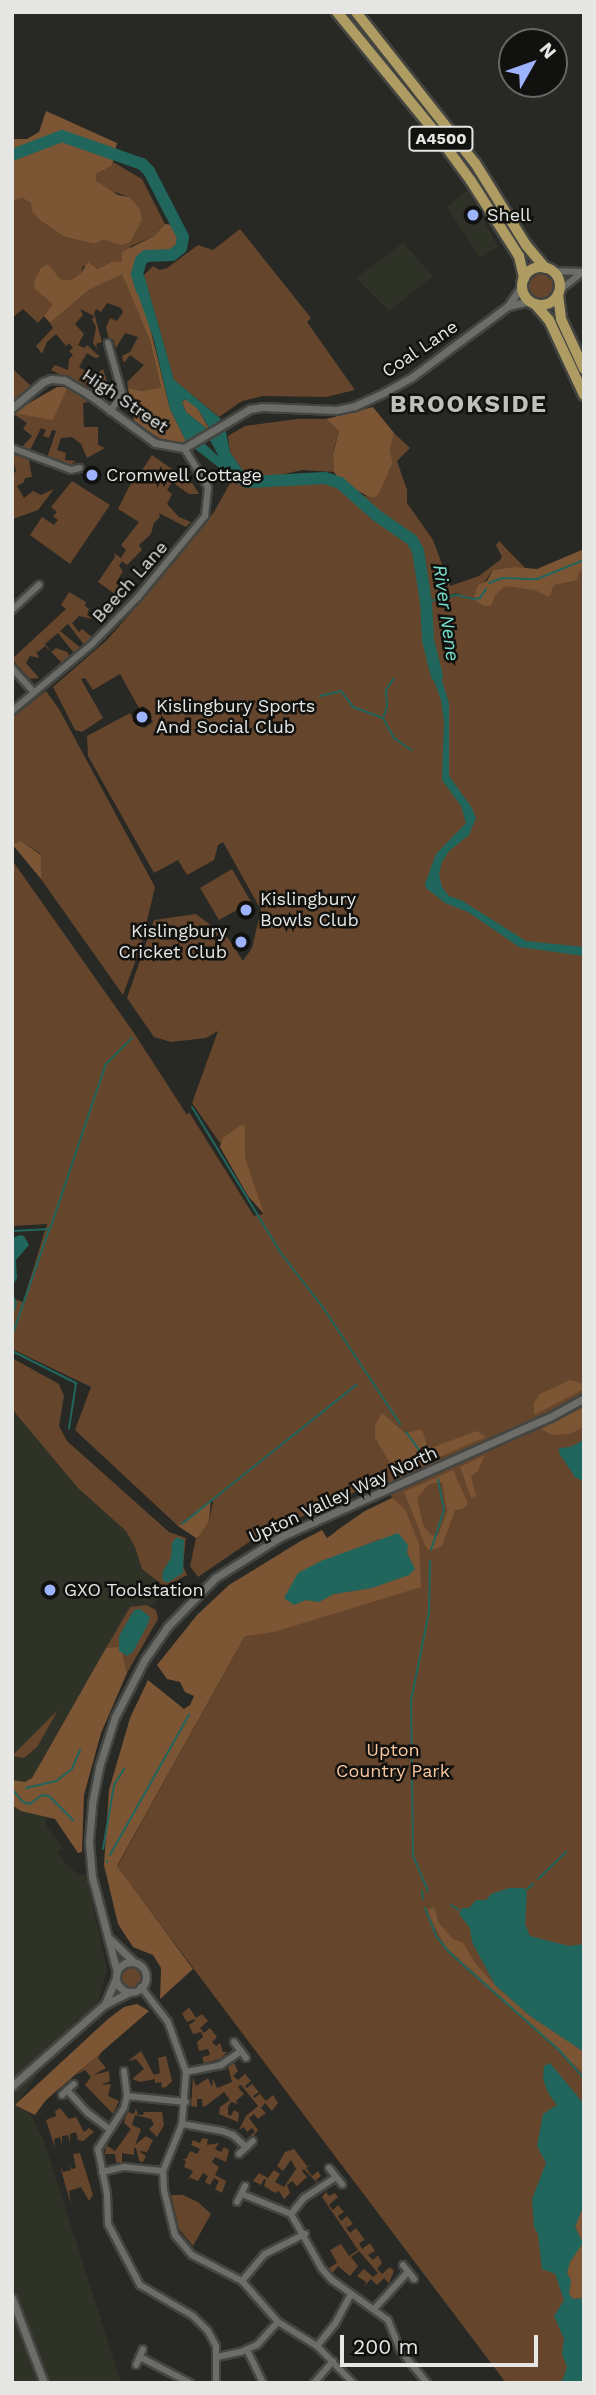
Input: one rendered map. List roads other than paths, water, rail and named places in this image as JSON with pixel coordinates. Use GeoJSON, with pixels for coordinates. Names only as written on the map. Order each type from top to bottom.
{"type":"FeatureCollection","features":[{"type":"Feature","properties":{"kind":"highway","name":"A4500"},"geometry":{"type":"LineString","coordinates":[[337,12],[436,133],[471,181],[519,256],[523,282]]}},
{"type":"Feature","properties":{"kind":"highway","name":"A4500"},"geometry":{"type":"LineString","coordinates":[[356,12],[475,163],[526,245],[548,269]]}},
{"type":"Feature","properties":{"kind":"highway"},"geometry":{"type":"LineString","coordinates":[[584,369],[561,319],[559,281],[548,269],[533,269],[523,282],[532,302],[549,320],[584,395]]}},
{"type":"Feature","properties":{"kind":"highway"},"geometry":{"type":"LineString","coordinates":[[532,302],[550,303],[559,292]]}},
{"type":"Feature","properties":{"kind":"street"},"geometry":{"type":"LineString","coordinates":[[548,269],[582,272]]}},
{"type":"Feature","properties":{"kind":"street"},"geometry":{"type":"LineString","coordinates":[[559,292],[582,272]]}},
{"type":"Feature","properties":{"kind":"street","name":"Coal Lane"},"geometry":{"type":"LineString","coordinates":[[187,447],[223,423],[262,407],[318,411],[362,403],[412,377],[508,306],[523,282]]}},
{"type":"Feature","properties":{"kind":"street","name":"Coal Lane"},"geometry":{"type":"LineString","coordinates":[[508,306],[532,302]]}},
{"type":"Feature","properties":{"kind":"street"},"geometry":{"type":"LineString","coordinates":[[108,342],[108,353],[122,393],[110,412]]}},
{"type":"Feature","properties":{"kind":"street","name":"High Street"},"geometry":{"type":"LineString","coordinates":[[12,408],[43,382],[57,379],[73,384],[155,443],[187,447]]}},
{"type":"Feature","properties":{"kind":"street","name":"Beech Lane"},"geometry":{"type":"LineString","coordinates":[[12,711],[92,644],[138,597],[205,516],[208,487],[187,447]]}},
{"type":"Feature","properties":{"kind":"street"},"geometry":{"type":"LineString","coordinates":[[12,448],[71,470],[80,468]]}},
{"type":"Feature","properties":{"kind":"street"},"geometry":{"type":"LineString","coordinates":[[12,610],[38,585]]}},
{"type":"Feature","properties":{"kind":"street"},"geometry":{"type":"LineString","coordinates":[[32,592],[38,598]]}},
{"type":"Feature","properties":{"kind":"street"},"geometry":{"type":"LineString","coordinates":[[12,668],[33,691]]}},
{"type":"Feature","properties":{"kind":"street","name":"Upton Valley Way North"},"geometry":{"type":"LineString","coordinates":[[116,1975],[110,1939],[92,1877],[89,1841],[92,1804],[99,1767],[129,1687],[158,1639],[181,1611],[221,1574],[280,1537],[550,1417],[584,1398]]}},
{"type":"Feature","properties":{"kind":"street"},"geometry":{"type":"LineString","coordinates":[[12,2087],[104,2004],[141,1987],[145,1981],[145,1972],[110,1939]]}},
{"type":"Feature","properties":{"kind":"street"},"geometry":{"type":"LineString","coordinates":[[104,2004],[116,1975],[125,1963],[135,1962]]}},
{"type":"Feature","properties":{"kind":"street"},"geometry":{"type":"LineString","coordinates":[[116,1975],[120,1987],[130,1992]]}},
{"type":"Feature","properties":{"kind":"street"},"geometry":{"type":"LineString","coordinates":[[141,1987],[172,2029],[186,2072],[186,2102],[182,2124],[163,2171],[169,2214],[182,2245],[192,2255],[242,2281],[278,2322],[317,2346],[353,2383]]}},
{"type":"Feature","properties":{"kind":"street"},"geometry":{"type":"LineString","coordinates":[[234,2042],[246,2058]]}},
{"type":"Feature","properties":{"kind":"street"},"geometry":{"type":"LineString","coordinates":[[186,2072],[221,2065],[241,2051]]}},
{"type":"Feature","properties":{"kind":"street"},"geometry":{"type":"LineString","coordinates":[[124,2071],[127,2096],[118,2119],[98,2149],[107,2194],[108,2224],[133,2277],[146,2290],[193,2316],[208,2331],[216,2346],[216,2383]]}},
{"type":"Feature","properties":{"kind":"street"},"geometry":{"type":"LineString","coordinates":[[74,2084],[64,2093],[109,2130]]}},
{"type":"Feature","properties":{"kind":"street"},"geometry":{"type":"LineString","coordinates":[[127,2096],[186,2102]]}},
{"type":"Feature","properties":{"kind":"street"},"geometry":{"type":"LineString","coordinates":[[182,2124],[222,2131],[246,2147]]}},
{"type":"Feature","properties":{"kind":"street"},"geometry":{"type":"LineString","coordinates":[[239,2154],[253,2141]]}},
{"type":"Feature","properties":{"kind":"street"},"geometry":{"type":"LineString","coordinates":[[102,2172],[124,2167],[163,2171]]}},
{"type":"Feature","properties":{"kind":"street"},"geometry":{"type":"LineString","coordinates":[[330,2168],[342,2184]]}},
{"type":"Feature","properties":{"kind":"street"},"geometry":{"type":"LineString","coordinates":[[291,2214],[304,2198],[336,2177]]}},
{"type":"Feature","properties":{"kind":"street"},"geometry":{"type":"LineString","coordinates":[[237,2202],[244,2190],[291,2214],[305,2234],[322,2269],[351,2294],[388,2319],[400,2350],[427,2383]]}},
{"type":"Feature","properties":{"kind":"street"},"geometry":{"type":"LineString","coordinates":[[242,2281],[265,2254],[305,2234]]}},
{"type":"Feature","properties":{"kind":"street"},"geometry":{"type":"LineString","coordinates":[[402,2265],[414,2279]]}},
{"type":"Feature","properties":{"kind":"street"},"geometry":{"type":"LineString","coordinates":[[375,2308],[408,2272]]}},
{"type":"Feature","properties":{"kind":"street"},"geometry":{"type":"LineString","coordinates":[[317,2346],[335,2324],[351,2294]]}},
{"type":"Feature","properties":{"kind":"street"},"geometry":{"type":"LineString","coordinates":[[12,2298],[44,2383]]}},
{"type":"Feature","properties":{"kind":"street"},"geometry":{"type":"LineString","coordinates":[[216,2357],[247,2350],[265,2339],[278,2322]]}},
{"type":"Feature","properties":{"kind":"street"},"geometry":{"type":"LineString","coordinates":[[136,2365],[143,2349]]}},
{"type":"Feature","properties":{"kind":"street"},"geometry":{"type":"LineString","coordinates":[[247,2350],[263,2383]]}},
{"type":"Feature","properties":{"kind":"street"},"geometry":{"type":"LineString","coordinates":[[140,2357],[190,2383]]}},
{"type":"Feature","properties":{"kind":"street"},"geometry":{"type":"LineString","coordinates":[[314,2383],[333,2361]]}},
{"type":"Feature","properties":{"kind":"water"},"geometry":{"type":"Polygon","coordinates":[[[144,275],[174,380],[221,419],[210,429],[198,409],[185,399],[182,402],[186,412],[208,430],[199,433],[199,437],[187,443],[170,409],[154,340],[132,277],[144,275]]]}},
{"type":"Feature","properties":{"kind":"water"},"geometry":{"type":"Polygon","coordinates":[[[225,427],[230,452],[243,471],[254,478],[254,487],[241,485],[194,448],[203,442],[219,457],[209,438],[225,427]]]}},
{"type":"Feature","properties":{"kind":"water"},"geometry":{"type":"Polygon","coordinates":[[[436,661],[449,703],[449,776],[476,818],[469,835],[449,851],[442,862],[439,874],[442,887],[449,896],[461,900],[526,941],[584,947],[584,956],[519,947],[468,912],[445,903],[426,888],[436,854],[466,823],[461,806],[442,780],[444,722],[441,700],[427,662],[436,661]]]}},
{"type":"Feature","properties":{"kind":"water"},"geometry":{"type":"Polygon","coordinates":[[[24,1236],[29,1245],[16,1260],[17,1278],[12,1287],[12,1238],[24,1236]]]}},
{"type":"Feature","properties":{"kind":"water"},"geometry":{"type":"Polygon","coordinates":[[[584,1440],[584,1482],[575,1477],[559,1453],[559,1448],[570,1447],[584,1440]]]}},
{"type":"Feature","properties":{"kind":"water"},"geometry":{"type":"Polygon","coordinates":[[[398,1533],[408,1545],[407,1553],[415,1569],[409,1575],[372,1588],[334,1594],[319,1602],[306,1600],[294,1605],[284,1598],[298,1573],[321,1561],[398,1533]]]}},
{"type":"Feature","properties":{"kind":"water"},"geometry":{"type":"Polygon","coordinates":[[[177,1537],[184,1540],[183,1573],[167,1583],[162,1579],[163,1571],[171,1558],[172,1543],[177,1537]]]}},
{"type":"Feature","properties":{"kind":"water"},"geometry":{"type":"Polygon","coordinates":[[[140,1609],[150,1617],[133,1652],[127,1656],[119,1651],[119,1636],[134,1610],[140,1609]]]}},
{"type":"Feature","properties":{"kind":"water"},"geometry":{"type":"Polygon","coordinates":[[[509,1888],[524,1888],[527,1894],[525,1924],[530,1936],[569,1946],[584,1944],[584,2052],[530,2016],[495,1985],[472,1942],[470,1928],[459,1914],[462,1908],[469,1908],[476,1900],[486,1900],[491,1894],[509,1888]]]}},
{"type":"Feature","properties":{"kind":"water"},"geometry":{"type":"Polygon","coordinates":[[[550,2063],[584,2104],[584,2205],[575,2227],[583,2243],[570,2262],[567,2273],[571,2280],[569,2294],[573,2299],[584,2298],[584,2383],[558,2383],[563,2379],[567,2367],[562,2354],[564,2339],[554,2316],[564,2300],[555,2274],[542,2269],[538,2234],[534,2227],[532,2199],[546,2163],[537,2146],[543,2114],[557,2105],[548,2093],[543,2079],[544,2066],[550,2063]]]}},
{"type":"Feature","properties":{"kind":"waterway","name":"River Nene"},"geometry":{"type":"LineString","coordinates":[[12,155],[62,136],[142,164],[149,171],[183,237],[181,248],[172,255],[146,256],[141,260],[137,274],[142,290]]}},
{"type":"Feature","properties":{"kind":"waterway","name":"River Nene"},"geometry":{"type":"LineString","coordinates":[[239,477],[247,482],[325,478],[340,483],[376,515],[412,540],[418,551],[426,602],[428,640],[437,676]]}},
{"type":"Feature","properties":{"kind":"waterway"},"geometry":{"type":"LineString","coordinates":[[489,583],[502,578],[537,579],[584,560]]}},
{"type":"Feature","properties":{"kind":"waterway"},"geometry":{"type":"LineString","coordinates":[[426,602],[457,595],[480,598],[486,589]]}},
{"type":"Feature","properties":{"kind":"waterway"},"geometry":{"type":"LineString","coordinates":[[384,716],[387,706],[386,690],[394,678]]}},
{"type":"Feature","properties":{"kind":"waterway"},"geometry":{"type":"LineString","coordinates":[[320,696],[341,691],[353,707],[383,718],[394,738],[411,750]]}},
{"type":"Feature","properties":{"kind":"waterway"},"geometry":{"type":"LineString","coordinates":[[12,1231],[50,1229],[106,1064],[132,1038]]}},
{"type":"Feature","properties":{"kind":"waterway"},"geometry":{"type":"LineString","coordinates":[[192,1107],[280,1252],[324,1309],[400,1424]]}},
{"type":"Feature","properties":{"kind":"waterway"},"geometry":{"type":"LineString","coordinates":[[12,1336],[49,1230]]}},
{"type":"Feature","properties":{"kind":"waterway"},"geometry":{"type":"LineString","coordinates":[[12,1294],[16,1303],[12,1316]]}},
{"type":"Feature","properties":{"kind":"waterway"},"geometry":{"type":"LineString","coordinates":[[12,1351],[76,1383],[69,1428]]}},
{"type":"Feature","properties":{"kind":"waterway"},"geometry":{"type":"LineString","coordinates":[[182,1524],[356,1385]]}},
{"type":"Feature","properties":{"kind":"waterway"},"geometry":{"type":"LineString","coordinates":[[406,1432],[425,1458]]}},
{"type":"Feature","properties":{"kind":"waterway"},"geometry":{"type":"LineString","coordinates":[[431,1550],[444,1510],[438,1480]]}},
{"type":"Feature","properties":{"kind":"waterway"},"geometry":{"type":"LineString","coordinates":[[428,1891],[413,1855],[411,1701],[429,1612],[430,1561]]}},
{"type":"Feature","properties":{"kind":"waterway"},"geometry":{"type":"LineString","coordinates":[[110,1855],[189,1715]]}},
{"type":"Feature","properties":{"kind":"waterway"},"geometry":{"type":"LineString","coordinates":[[26,1788],[56,1781],[72,1769],[80,1750]]}},
{"type":"Feature","properties":{"kind":"waterway"},"geometry":{"type":"LineString","coordinates":[[103,1849],[114,1785],[124,1769]]}},
{"type":"Feature","properties":{"kind":"waterway"},"geometry":{"type":"LineString","coordinates":[[12,1789],[23,1802],[30,1804],[42,1795],[49,1796],[73,1820]]}},
{"type":"Feature","properties":{"kind":"waterway"},"geometry":{"type":"LineString","coordinates":[[538,1879],[566,1852]]}},
{"type":"Feature","properties":{"kind":"waterway"},"geometry":{"type":"LineString","coordinates":[[525,1891],[533,1884]]}},
{"type":"Feature","properties":{"kind":"waterway"},"geometry":{"type":"LineString","coordinates":[[422,1891],[423,1899]]}},
{"type":"Feature","properties":{"kind":"waterway"},"geometry":{"type":"LineString","coordinates":[[451,1905],[459,1910]]}},
{"type":"Feature","properties":{"kind":"waterway"},"geometry":{"type":"LineString","coordinates":[[425,1908],[437,1937],[450,1953],[560,2051],[584,2079]]}},
{"type":"Feature","properties":{"kind":"place","name":"Shell"},"geometry":{"type":"Point","coordinates":[473,215]}},
{"type":"Feature","properties":{"kind":"place","name":"Cromwell Cottage"},"geometry":{"type":"Point","coordinates":[92,475]}},
{"type":"Feature","properties":{"kind":"place","name":"Kislingbury Sports And Social Club"},"geometry":{"type":"Point","coordinates":[142,717]}},
{"type":"Feature","properties":{"kind":"place","name":"Kislingbury Bowls Club"},"geometry":{"type":"Point","coordinates":[246,910]}},
{"type":"Feature","properties":{"kind":"place","name":"Kislingbury Cricket Club"},"geometry":{"type":"Point","coordinates":[241,942]}},
{"type":"Feature","properties":{"kind":"place","name":"GXO Toolstation"},"geometry":{"type":"Point","coordinates":[50,1590]}},
{"type":"Feature","properties":{"kind":"district","name":"BROOKSIDE"},"geometry":{"type":"Point","coordinates":[469,405]}},
{"type":"Feature","properties":{"kind":"park label","name":"Upton Country Park"},"geometry":{"type":"Point","coordinates":[393,1761]}}]}
